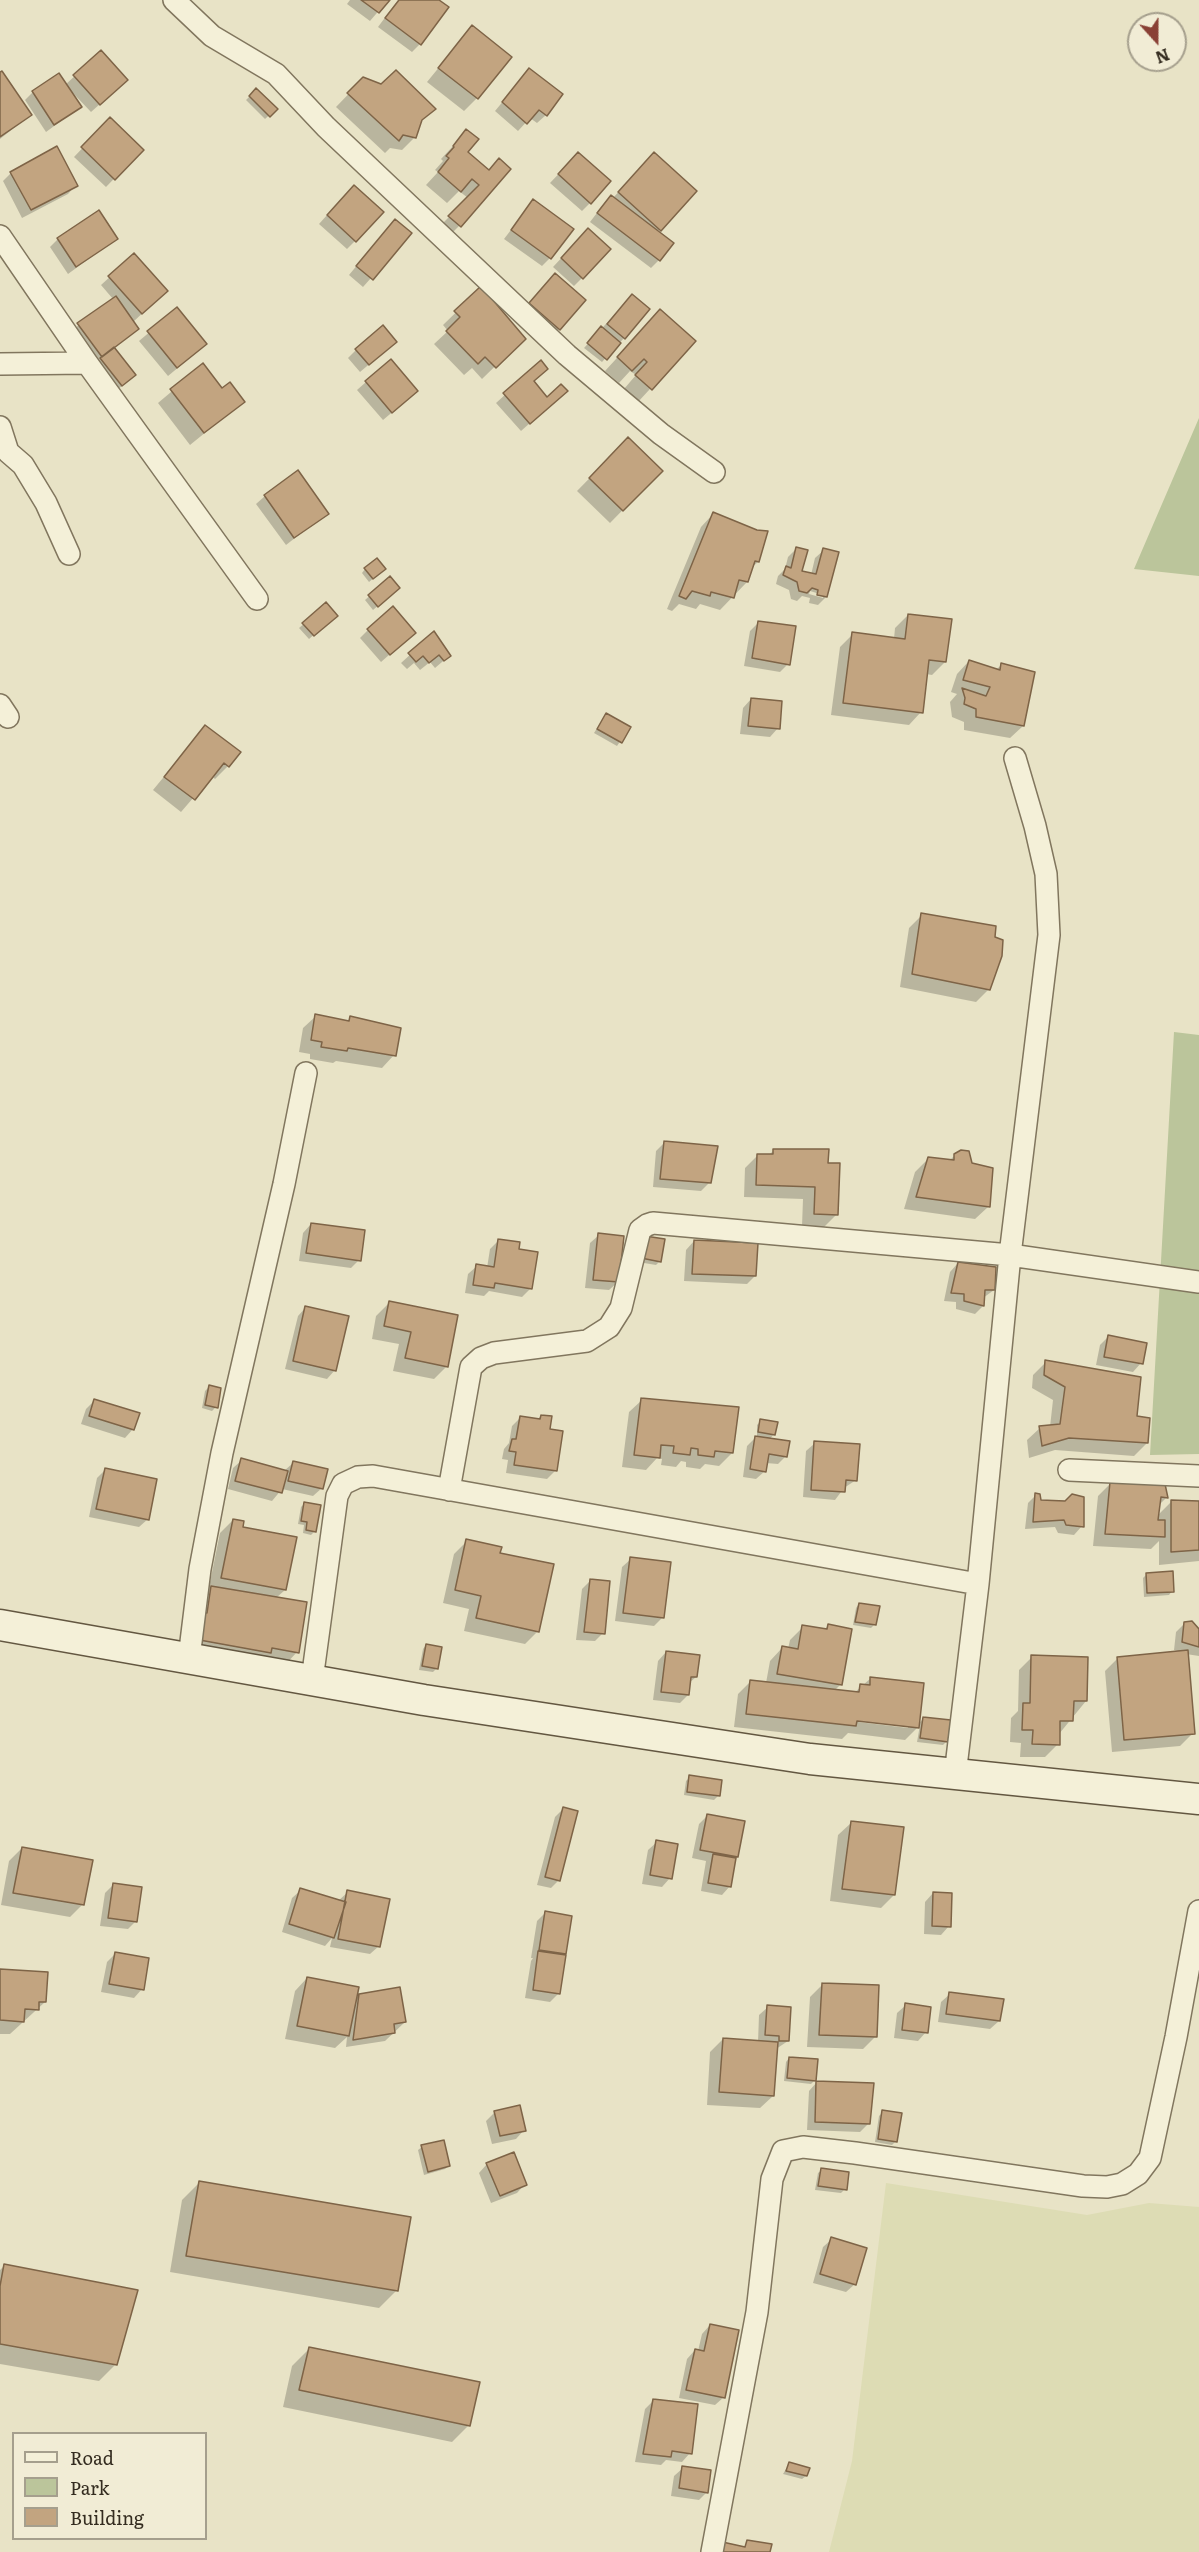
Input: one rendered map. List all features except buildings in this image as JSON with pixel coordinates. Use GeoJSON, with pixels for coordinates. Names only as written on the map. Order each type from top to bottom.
{"type":"FeatureCollection","features":[{"type":"Feature","properties":{"kind":"street"},"geometry":{"type":"LineString","coordinates":[[174,0],[212,36],[276,74],[327,127],[567,355],[661,434],[714,472]]}},
{"type":"Feature","properties":{"kind":"street"},"geometry":{"type":"LineString","coordinates":[[0,236],[87,363],[257,599]]}},
{"type":"Feature","properties":{"kind":"street"},"geometry":{"type":"LineString","coordinates":[[0,364],[87,363]]}},
{"type":"Feature","properties":{"kind":"street"},"geometry":{"type":"LineString","coordinates":[[0,427],[9,452],[23,465],[46,503],[69,554]]}},
{"type":"Feature","properties":{"kind":"street"},"geometry":{"type":"LineString","coordinates":[[955,1775],[978,1584],[1010,1255],[1049,935],[1046,874],[1015,758]]}},
{"type":"Feature","properties":{"kind":"street"},"geometry":{"type":"LineString","coordinates":[[189,1658],[200,1569],[222,1453],[284,1184],[306,1073]]}},
{"type":"Feature","properties":{"kind":"street"},"geometry":{"type":"LineString","coordinates":[[449,1490],[471,1367],[481,1358],[494,1353],[587,1341],[609,1327],[621,1308],[640,1230],[653,1223],[1010,1255],[1199,1282]]}},
{"type":"Feature","properties":{"kind":"street"},"geometry":{"type":"LineString","coordinates":[[1069,1470],[1199,1476]]}},
{"type":"Feature","properties":{"kind":"street"},"geometry":{"type":"LineString","coordinates":[[312,1680],[337,1496],[343,1484],[358,1477],[373,1476],[978,1584]]}},
{"type":"Feature","properties":{"kind":"street"},"geometry":{"type":"LineString","coordinates":[[0,1625],[312,1680],[810,1759],[1199,1799]]}},
{"type":"Feature","properties":{"kind":"street"},"geometry":{"type":"LineString","coordinates":[[712,2552],[757,2312],[772,2179],[783,2151],[803,2146],[1083,2186],[1107,2187],[1122,2184],[1138,2174],[1150,2158],[1176,2037],[1199,1911]]}},
{"type":"Feature","properties":{"kind":"green space"},"geometry":{"type":"Polygon","coordinates":[[[1199,418],[1199,576],[1134,569],[1199,418]]]}},
{"type":"Feature","properties":{"kind":"green space"},"geometry":{"type":"Polygon","coordinates":[[[1174,1032],[1199,1035],[1199,1454],[1150,1455],[1174,1032]]]}},
{"type":"Feature","properties":{"kind":"green space"},"geometry":{"type":"Polygon","coordinates":[[[886,2183],[1087,2215],[1149,2203],[1199,2207],[1199,2552],[829,2552],[852,2461],[886,2183]]]}}]}
